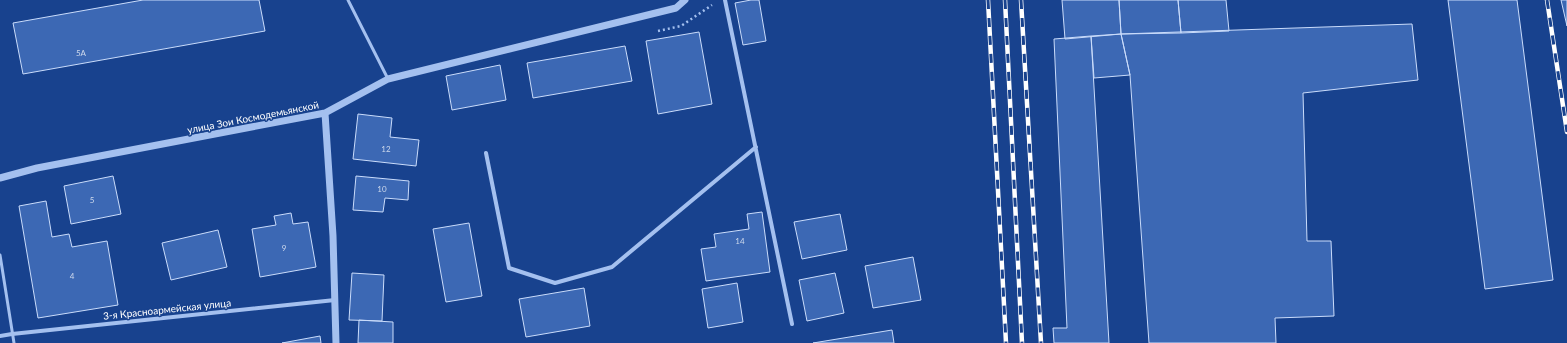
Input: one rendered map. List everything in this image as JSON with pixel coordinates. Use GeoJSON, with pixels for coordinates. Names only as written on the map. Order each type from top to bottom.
{"type":"FeatureCollection","features":[{"type":"Feature","properties":{"kind":"street","name":"улица Зои Космодемьянской"},"geometry":{"type":"LineString","coordinates":[[0,178],[37,168],[325,113],[388,79],[676,8],[685,0]]}},
{"type":"Feature","properties":{"kind":"street"},"geometry":{"type":"LineString","coordinates":[[725,0],[792,324]]}},
{"type":"Feature","properties":{"kind":"street"},"geometry":{"type":"LineString","coordinates":[[325,113],[333,236],[336,343]]}},
{"type":"Feature","properties":{"kind":"street"},"geometry":{"type":"LineString","coordinates":[[486,153],[509,268],[555,283],[612,267],[756,147]]}},
{"type":"Feature","properties":{"kind":"street","name":"3-я Красноармейская улица"},"geometry":{"type":"LineString","coordinates":[[0,336],[335,300]]}},
{"type":"Feature","properties":{"kind":"lane"},"geometry":{"type":"LineString","coordinates":[[348,0],[388,79]]}},
{"type":"Feature","properties":{"kind":"lane"},"geometry":{"type":"LineString","coordinates":[[0,255],[14,343]]}},
{"type":"Feature","properties":{"kind":"path"},"geometry":{"type":"LineString","coordinates":[[658,31],[681,26],[712,4]]}},
{"type":"Feature","properties":{"kind":"building"},"geometry":{"type":"Polygon","coordinates":[[[143,0],[259,0],[265,31],[23,74],[13,23],[143,0]]]}},
{"type":"Feature","properties":{"kind":"building"},"geometry":{"type":"Polygon","coordinates":[[[759,0],[766,41],[743,45],[735,3],[759,0]]]}},
{"type":"Feature","properties":{"kind":"building"},"geometry":{"type":"Polygon","coordinates":[[[1062,0],[1119,0],[1121,34],[1065,39],[1062,0]]]}},
{"type":"Feature","properties":{"kind":"building"},"geometry":{"type":"Polygon","coordinates":[[[1119,0],[1178,0],[1181,33],[1121,34],[1119,0]]]}},
{"type":"Feature","properties":{"kind":"building"},"geometry":{"type":"Polygon","coordinates":[[[1178,0],[1226,0],[1229,31],[1181,33],[1178,0]]]}},
{"type":"Feature","properties":{"kind":"building"},"geometry":{"type":"Polygon","coordinates":[[[1448,0],[1517,0],[1553,280],[1485,289],[1448,0]]]}},
{"type":"Feature","properties":{"kind":"building"},"geometry":{"type":"Polygon","coordinates":[[[1561,0],[1567,0],[1567,26],[1561,0]]]}},
{"type":"Feature","properties":{"kind":"building"},"geometry":{"type":"Polygon","coordinates":[[[1412,24],[1418,80],[1303,93],[1307,241],[1331,241],[1334,316],[1275,318],[1276,343],[1149,343],[1130,75],[1121,34],[1412,24]]]}},
{"type":"Feature","properties":{"kind":"building"},"geometry":{"type":"Polygon","coordinates":[[[699,32],[712,104],[658,114],[646,41],[699,32]]]}},
{"type":"Feature","properties":{"kind":"building"},"geometry":{"type":"Polygon","coordinates":[[[1121,34],[1130,75],[1094,78],[1091,36],[1121,34]]]}},
{"type":"Feature","properties":{"kind":"building"},"geometry":{"type":"Polygon","coordinates":[[[1091,36],[1109,343],[1054,343],[1053,328],[1067,328],[1054,39],[1091,36]]]}},
{"type":"Feature","properties":{"kind":"building"},"geometry":{"type":"Polygon","coordinates":[[[625,46],[632,81],[533,98],[527,63],[625,46]]]}},
{"type":"Feature","properties":{"kind":"building"},"geometry":{"type":"Polygon","coordinates":[[[500,65],[506,100],[452,110],[446,76],[500,65]]]}},
{"type":"Feature","properties":{"kind":"building"},"geometry":{"type":"Polygon","coordinates":[[[358,114],[392,118],[390,137],[419,140],[416,166],[353,159],[358,114]]]}},
{"type":"Feature","properties":{"kind":"building"},"geometry":{"type":"Polygon","coordinates":[[[113,176],[121,214],[71,224],[64,186],[113,176]]]}},
{"type":"Feature","properties":{"kind":"building"},"geometry":{"type":"Polygon","coordinates":[[[356,176],[409,181],[408,200],[385,198],[383,212],[353,210],[356,176]]]}},
{"type":"Feature","properties":{"kind":"building"},"geometry":{"type":"Polygon","coordinates":[[[46,201],[52,237],[69,234],[72,247],[107,241],[118,305],[38,318],[19,206],[46,201]]]}},
{"type":"Feature","properties":{"kind":"building"},"geometry":{"type":"Polygon","coordinates":[[[762,212],[770,272],[706,281],[701,249],[716,247],[714,234],[749,229],[747,214],[762,212]]]}},
{"type":"Feature","properties":{"kind":"building"},"geometry":{"type":"Polygon","coordinates":[[[291,213],[293,224],[308,222],[316,267],[260,277],[252,229],[276,225],[274,216],[291,213]]]}},
{"type":"Feature","properties":{"kind":"building"},"geometry":{"type":"Polygon","coordinates":[[[840,214],[847,250],[802,259],[794,222],[840,214]]]}},
{"type":"Feature","properties":{"kind":"building"},"geometry":{"type":"Polygon","coordinates":[[[469,223],[482,296],[446,302],[433,229],[469,223]]]}},
{"type":"Feature","properties":{"kind":"building"},"geometry":{"type":"Polygon","coordinates":[[[218,230],[227,267],[171,280],[162,243],[218,230]]]}},
{"type":"Feature","properties":{"kind":"building"},"geometry":{"type":"Polygon","coordinates":[[[913,257],[921,300],[873,308],[865,266],[913,257]]]}},
{"type":"Feature","properties":{"kind":"building"},"geometry":{"type":"Polygon","coordinates":[[[352,273],[384,275],[382,321],[349,320],[352,273]]]}},
{"type":"Feature","properties":{"kind":"building"},"geometry":{"type":"Polygon","coordinates":[[[835,273],[844,313],[807,321],[799,280],[835,273]]]}},
{"type":"Feature","properties":{"kind":"building"},"geometry":{"type":"Polygon","coordinates":[[[737,283],[743,322],[708,328],[702,289],[737,283]]]}},
{"type":"Feature","properties":{"kind":"building"},"geometry":{"type":"Polygon","coordinates":[[[584,288],[590,326],[526,337],[519,299],[584,288]]]}},
{"type":"Feature","properties":{"kind":"building"},"geometry":{"type":"Polygon","coordinates":[[[359,320],[393,322],[393,343],[358,343],[359,320]]]}},
{"type":"Feature","properties":{"kind":"building"},"geometry":{"type":"Polygon","coordinates":[[[892,330],[894,343],[813,343],[892,330]]]}},
{"type":"Feature","properties":{"kind":"building"},"geometry":{"type":"Polygon","coordinates":[[[320,336],[321,343],[282,343],[320,336]]]}},
{"type":"Feature","properties":{"kind":"railway"},"geometry":{"type":"LineString","coordinates":[[988,0],[1006,343]]}},
{"type":"Feature","properties":{"kind":"railway"},"geometry":{"type":"LineString","coordinates":[[1005,0],[1022,343]]}},
{"type":"Feature","properties":{"kind":"railway"},"geometry":{"type":"LineString","coordinates":[[1021,0],[1041,343]]}},
{"type":"Feature","properties":{"kind":"railway"},"geometry":{"type":"LineString","coordinates":[[1547,0],[1567,132]]}}]}
